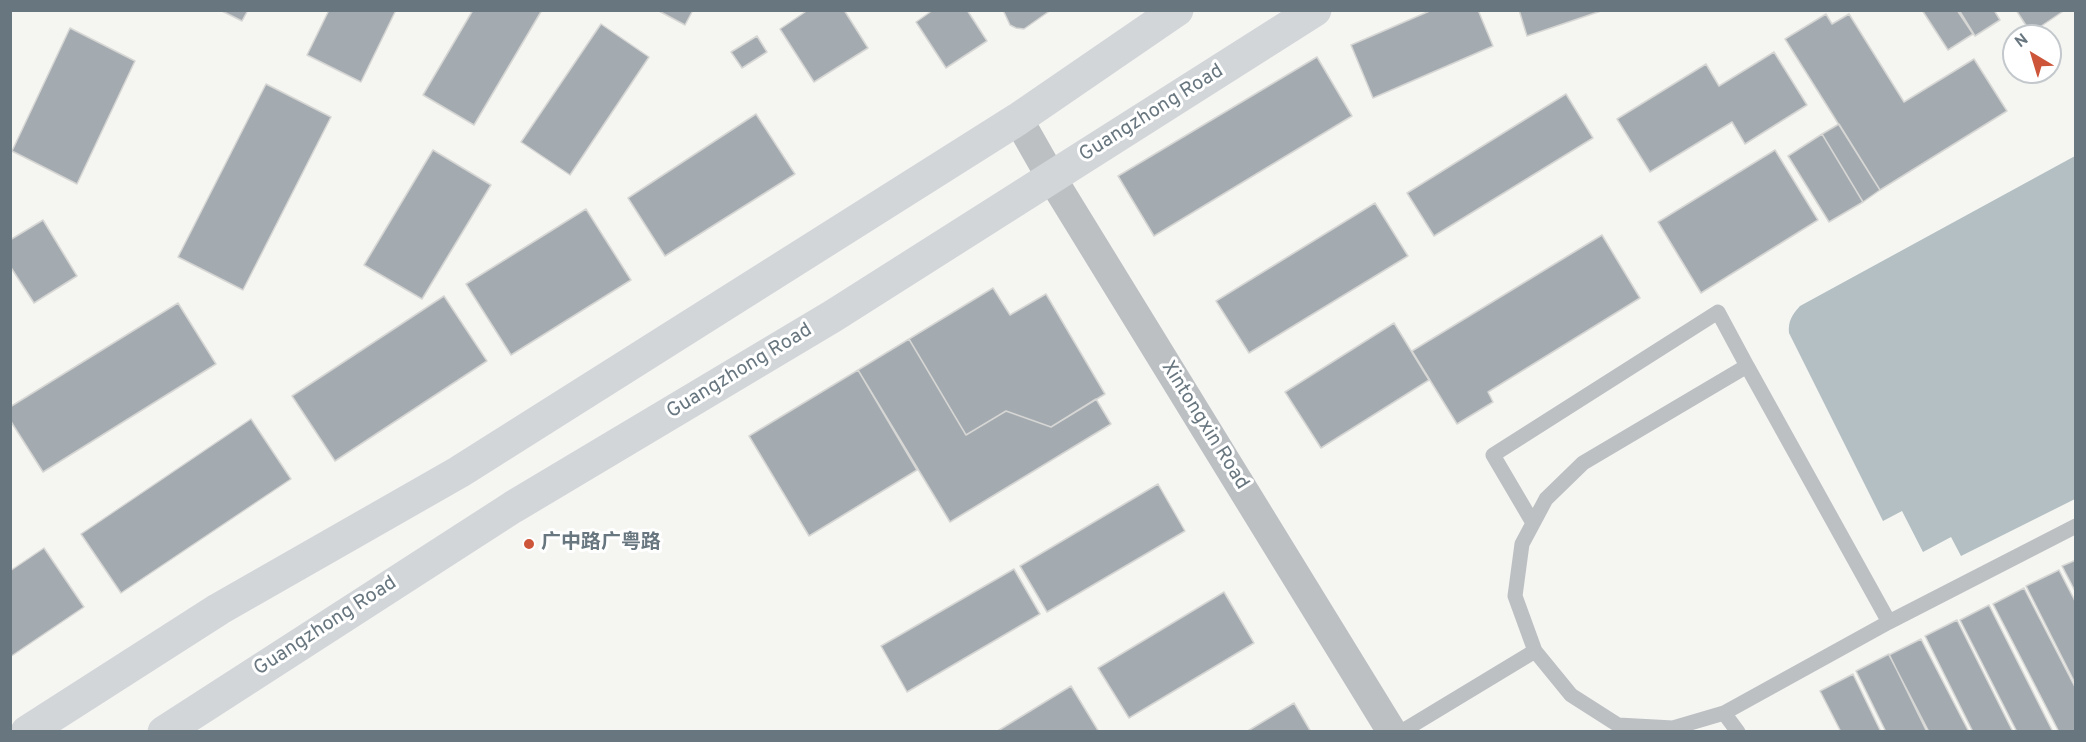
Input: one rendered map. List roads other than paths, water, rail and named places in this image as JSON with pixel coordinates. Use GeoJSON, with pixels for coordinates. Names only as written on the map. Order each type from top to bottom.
{"type":"FeatureCollection","features":[{"type":"Feature","properties":{"kind":"main road"},"geometry":{"type":"LineString","coordinates":[[27,732],[219,609],[459,472],[1018,119],[1177,10]]}},
{"type":"Feature","properties":{"kind":"main road","name":"Guangzhong Road"},"geometry":{"type":"LineString","coordinates":[[164,732],[513,507],[833,316],[1315,10]]}},
{"type":"Feature","properties":{"kind":"street","name":"Xintongxin Road"},"geometry":{"type":"LineString","coordinates":[[1018,119],[1051,177],[1392,732]]}},
{"type":"Feature","properties":{"kind":"lane"},"geometry":{"type":"LineString","coordinates":[[1533,523],[1493,455],[1718,312],[1889,622]]}},
{"type":"Feature","properties":{"kind":"lane"},"geometry":{"type":"LineString","coordinates":[[1747,366],[1583,463],[1546,499],[1522,544],[1515,596],[1535,651],[1571,695],[1618,725],[1673,728],[1724,713],[1889,622],[2076,526]]}},
{"type":"Feature","properties":{"kind":"lane"},"geometry":{"type":"LineString","coordinates":[[1401,732],[1535,651]]}},
{"type":"Feature","properties":{"kind":"lane"},"geometry":{"type":"LineString","coordinates":[[1724,713],[1738,732]]}},
{"type":"Feature","properties":{"kind":"place","name":"广中路广粤路"},"geometry":{"type":"Point","coordinates":[529,544]}}]}
